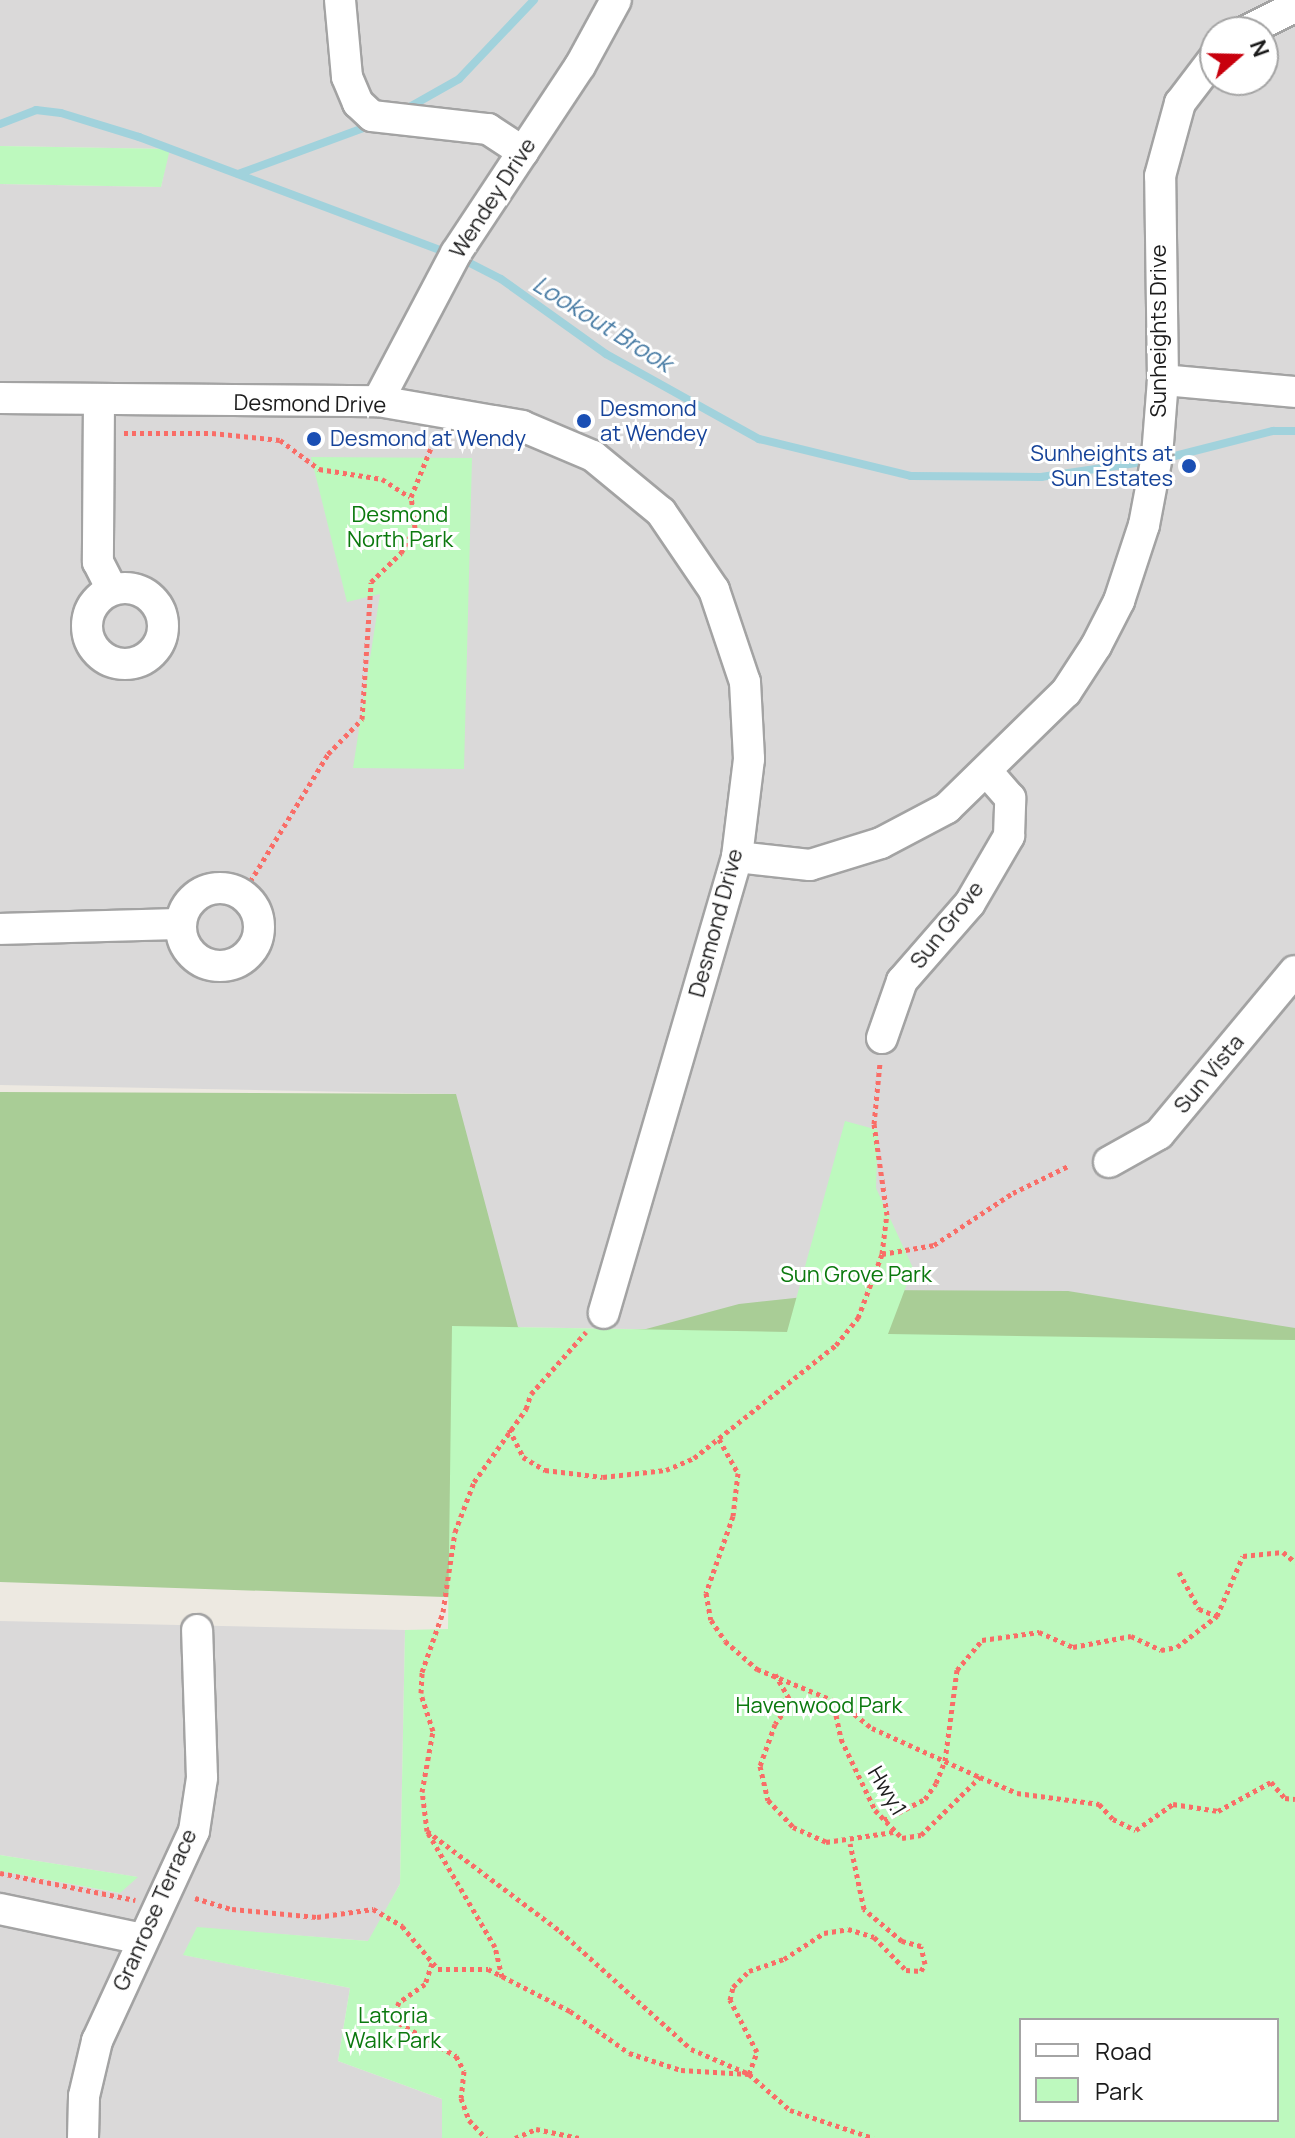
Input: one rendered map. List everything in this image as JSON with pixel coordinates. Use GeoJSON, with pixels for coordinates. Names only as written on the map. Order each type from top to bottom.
{"type":"FeatureCollection","features":[{"type":"Feature","properties":{"kind":"street"},"geometry":{"type":"LineString","coordinates":[[340,0],[347,77],[358,103],[372,116],[488,129],[523,152]]}},
{"type":"Feature","properties":{"kind":"street","name":"Wendey Drive"},"geometry":{"type":"LineString","coordinates":[[378,401],[428,301],[616,0]]}},
{"type":"Feature","properties":{"kind":"street"},"geometry":{"type":"LineString","coordinates":[[1277,16],[1295,7]]}},
{"type":"Feature","properties":{"kind":"street","name":"Sunheights Drive"},"geometry":{"type":"LineString","coordinates":[[737,857],[810,865],[881,843],[947,808],[1066,692],[1119,601],[1144,525],[1157,456],[1163,380],[1160,176],[1180,103],[1199,78]]}},
{"type":"Feature","properties":{"kind":"street"},"geometry":{"type":"LineString","coordinates":[[1163,380],[1295,392]]}},
{"type":"Feature","properties":{"kind":"street","name":"Desmond Drive"},"geometry":{"type":"LineString","coordinates":[[0,398],[378,401],[522,426],[593,456],[661,512],[714,590],[745,682],[749,759],[737,857],[604,1313]]}},
{"type":"Feature","properties":{"kind":"street"},"geometry":{"type":"LineString","coordinates":[[99,400],[98,562],[112,590]]}},
{"type":"Feature","properties":{"kind":"street","name":"Sun Grove"},"geometry":{"type":"LineString","coordinates":[[882,1038],[902,981],[970,903],[1009,836],[1010,798],[987,772]]}},
{"type":"Feature","properties":{"kind":"street"},"geometry":{"type":"LineString","coordinates":[[211,889],[242,895],[259,922],[250,952],[237,963],[213,965],[192,954],[181,924],[196,896],[211,889]]}},
{"type":"Feature","properties":{"kind":"street"},"geometry":{"type":"LineString","coordinates":[[0,929],[181,924]]}},
{"type":"Feature","properties":{"kind":"street","name":"Sun Vista"},"geometry":{"type":"LineString","coordinates":[[1109,1162],[1159,1134],[1295,971]]}},
{"type":"Feature","properties":{"kind":"street","name":"Granrose Terrace"},"geometry":{"type":"LineString","coordinates":[[83,2138],[84,2096],[97,2041],[194,1831],[202,1778],[197,1630]]}},
{"type":"Feature","properties":{"kind":"street"},"geometry":{"type":"LineString","coordinates":[[0,1909],[142,1939]]}},
{"type":"Feature","properties":{"kind":"path"},"geometry":{"type":"LineString","coordinates":[[242,895],[328,754],[362,719],[371,582],[401,553],[415,528],[411,497],[425,451],[452,414]]}},
{"type":"Feature","properties":{"kind":"path"},"geometry":{"type":"LineString","coordinates":[[119,433],[212,433],[280,440],[319,469],[382,479],[411,497]]}},
{"type":"Feature","properties":{"kind":"path"},"geometry":{"type":"LineString","coordinates":[[509,1429],[523,1457],[545,1470],[571,1475],[638,1476],[666,1470],[719,1439],[836,1345],[858,1318],[882,1254],[887,1215],[874,1124],[882,1038]]}},
{"type":"Feature","properties":{"kind":"path"},"geometry":{"type":"LineString","coordinates":[[882,1254],[934,1245],[1013,1193],[1068,1166]]}},
{"type":"Feature","properties":{"kind":"path"},"geometry":{"type":"LineString","coordinates":[[502,1978],[495,1947],[427,1831],[422,1792],[433,1731],[421,1693],[422,1672],[443,1612],[455,1532],[474,1482],[531,1394],[604,1313]]}},
{"type":"Feature","properties":{"kind":"path"},"geometry":{"type":"LineString","coordinates":[[719,1439],[738,1473],[733,1516],[706,1593],[711,1620],[743,1659],[842,1704],[872,1728],[980,1777],[1017,1793],[1099,1804],[1113,1819],[1136,1830],[1173,1804],[1218,1811],[1271,1782],[1285,1798],[1295,1799]]}},
{"type":"Feature","properties":{"kind":"path"},"geometry":{"type":"LineString","coordinates":[[884,1821],[925,1799],[945,1761],[957,1670],[982,1640],[1039,1632],[1073,1647],[1086,1647],[1131,1636],[1161,1650],[1189,1642],[1217,1616],[1243,1556],[1283,1552],[1295,1562]]}},
{"type":"Feature","properties":{"kind":"path"},"geometry":{"type":"LineString","coordinates":[[1179,1572],[1199,1609],[1217,1616]]}},
{"type":"Feature","properties":{"kind":"path"},"geometry":{"type":"LineString","coordinates":[[774,1674],[791,1702],[775,1724],[760,1766],[768,1800],[793,1827],[826,1842],[850,1843],[893,1832]]}},
{"type":"Feature","properties":{"kind":"path","name":"Hwy.1"},"geometry":{"type":"LineString","coordinates":[[842,1704],[836,1715],[841,1739],[884,1821],[902,1838],[921,1835],[980,1777]]}},
{"type":"Feature","properties":{"kind":"path"},"geometry":{"type":"LineString","coordinates":[[427,1831],[560,1931],[669,2024],[691,2049],[749,2074],[790,2110],[873,2138]]}},
{"type":"Feature","properties":{"kind":"path"},"geometry":{"type":"LineString","coordinates":[[749,2074],[757,2052],[730,2000],[733,1987],[749,1971],[784,1959],[824,1933],[848,1929],[874,1937],[906,1970],[921,1971],[925,1964],[921,1946],[902,1941],[864,1909],[850,1843]]}},
{"type":"Feature","properties":{"kind":"path"},"geometry":{"type":"LineString","coordinates":[[0,1873],[130,1895],[137,1902]]}},
{"type":"Feature","properties":{"kind":"path"},"geometry":{"type":"LineString","coordinates":[[195,1898],[232,1909],[317,1917],[373,1909],[402,1926],[432,1963],[448,1971],[488,1969],[570,2011],[629,2053],[654,2064],[749,2074]]}},
{"type":"Feature","properties":{"kind":"path"},"geometry":{"type":"LineString","coordinates":[[432,1963],[425,1984],[399,2002],[392,2019],[456,2056],[464,2071],[461,2098],[469,2120],[486,2138]]}},
{"type":"Feature","properties":{"kind":"path"},"geometry":{"type":"LineString","coordinates":[[515,2138],[536,2129],[579,2138]]}},
{"type":"Feature","properties":{"kind":"shaded area"},"geometry":{"type":"Polygon","coordinates":[[[0,0],[1295,0],[1295,1340],[452,1326],[456,1094],[0,1085],[0,184],[161,187],[169,149],[0,146],[0,0]]]}},
{"type":"Feature","properties":{"kind":"shaded area"},"geometry":{"type":"Polygon","coordinates":[[[0,1621],[405,1630],[400,1884],[369,1941],[197,1928],[184,1955],[350,1988],[338,2061],[442,2099],[442,2138],[0,2138],[0,1871],[119,1893],[137,1877],[0,1855],[0,1621]]]}},
{"type":"Feature","properties":{"kind":"green space"},"geometry":{"type":"Polygon","coordinates":[[[0,146],[170,149],[161,187],[0,184],[0,146]]]}},
{"type":"Feature","properties":{"kind":"green space","name":"Desmond North Park"},"geometry":{"type":"Polygon","coordinates":[[[311,457],[472,458],[464,769],[353,768],[380,594],[347,602],[311,457]]]}},
{"type":"Feature","properties":{"kind":"green space","name":"Havenwood Park"},"geometry":{"type":"Polygon","coordinates":[[[0,1092],[456,1094],[518,1327],[567,1350],[580,1333],[646,1329],[739,1304],[869,1290],[1068,1291],[1295,1328],[1295,2138],[476,2138],[503,1599],[0,1582],[0,1092]]]}},
{"type":"Feature","properties":{"kind":"green space","name":"Havenwood Park"},"geometry":{"type":"Polygon","coordinates":[[[845,1121],[878,1130],[876,1188],[913,1268],[888,1334],[1295,1340],[1295,2138],[442,2138],[442,2099],[338,2061],[350,1988],[183,1955],[197,1927],[368,1941],[400,1884],[405,1630],[448,1629],[452,1326],[787,1332],[845,1121]]]}},
{"type":"Feature","properties":{"kind":"green space"},"geometry":{"type":"Polygon","coordinates":[[[0,1855],[138,1877],[120,1893],[0,1871],[0,1855]]]}},
{"type":"Feature","properties":{"kind":"waterway"},"geometry":{"type":"LineString","coordinates":[[406,109],[459,79],[534,0]]}},
{"type":"Feature","properties":{"kind":"waterway","name":"Lookout Brook"},"geometry":{"type":"LineString","coordinates":[[0,124],[36,110],[61,113],[139,137],[448,253]]}},
{"type":"Feature","properties":{"kind":"waterway"},"geometry":{"type":"LineString","coordinates":[[238,174],[372,125]]}},
{"type":"Feature","properties":{"kind":"waterway","name":"Lookout Brook"},"geometry":{"type":"LineString","coordinates":[[460,258],[501,279],[606,354],[759,439],[911,476],[1041,477],[1150,461]]}},
{"type":"Feature","properties":{"kind":"waterway","name":"Lookout Brook"},"geometry":{"type":"LineString","coordinates":[[1163,459],[1273,431],[1295,431]]}},
{"type":"Feature","properties":{"kind":"place","name":"Desmond at Wendey"},"geometry":{"type":"Point","coordinates":[584,421]}},
{"type":"Feature","properties":{"kind":"place","name":"Desmond at Wendy"},"geometry":{"type":"Point","coordinates":[314,439]}},
{"type":"Feature","properties":{"kind":"place","name":"Sunheights at Sun Estates"},"geometry":{"type":"Point","coordinates":[1189,466]}},
{"type":"Feature","properties":{"kind":"park label","name":"Sun Grove Park"},"geometry":{"type":"Point","coordinates":[856,1275]}},
{"type":"Feature","properties":{"kind":"park label","name":"Latoria Walk Park"},"geometry":{"type":"Point","coordinates":[393,2028]}}]}
